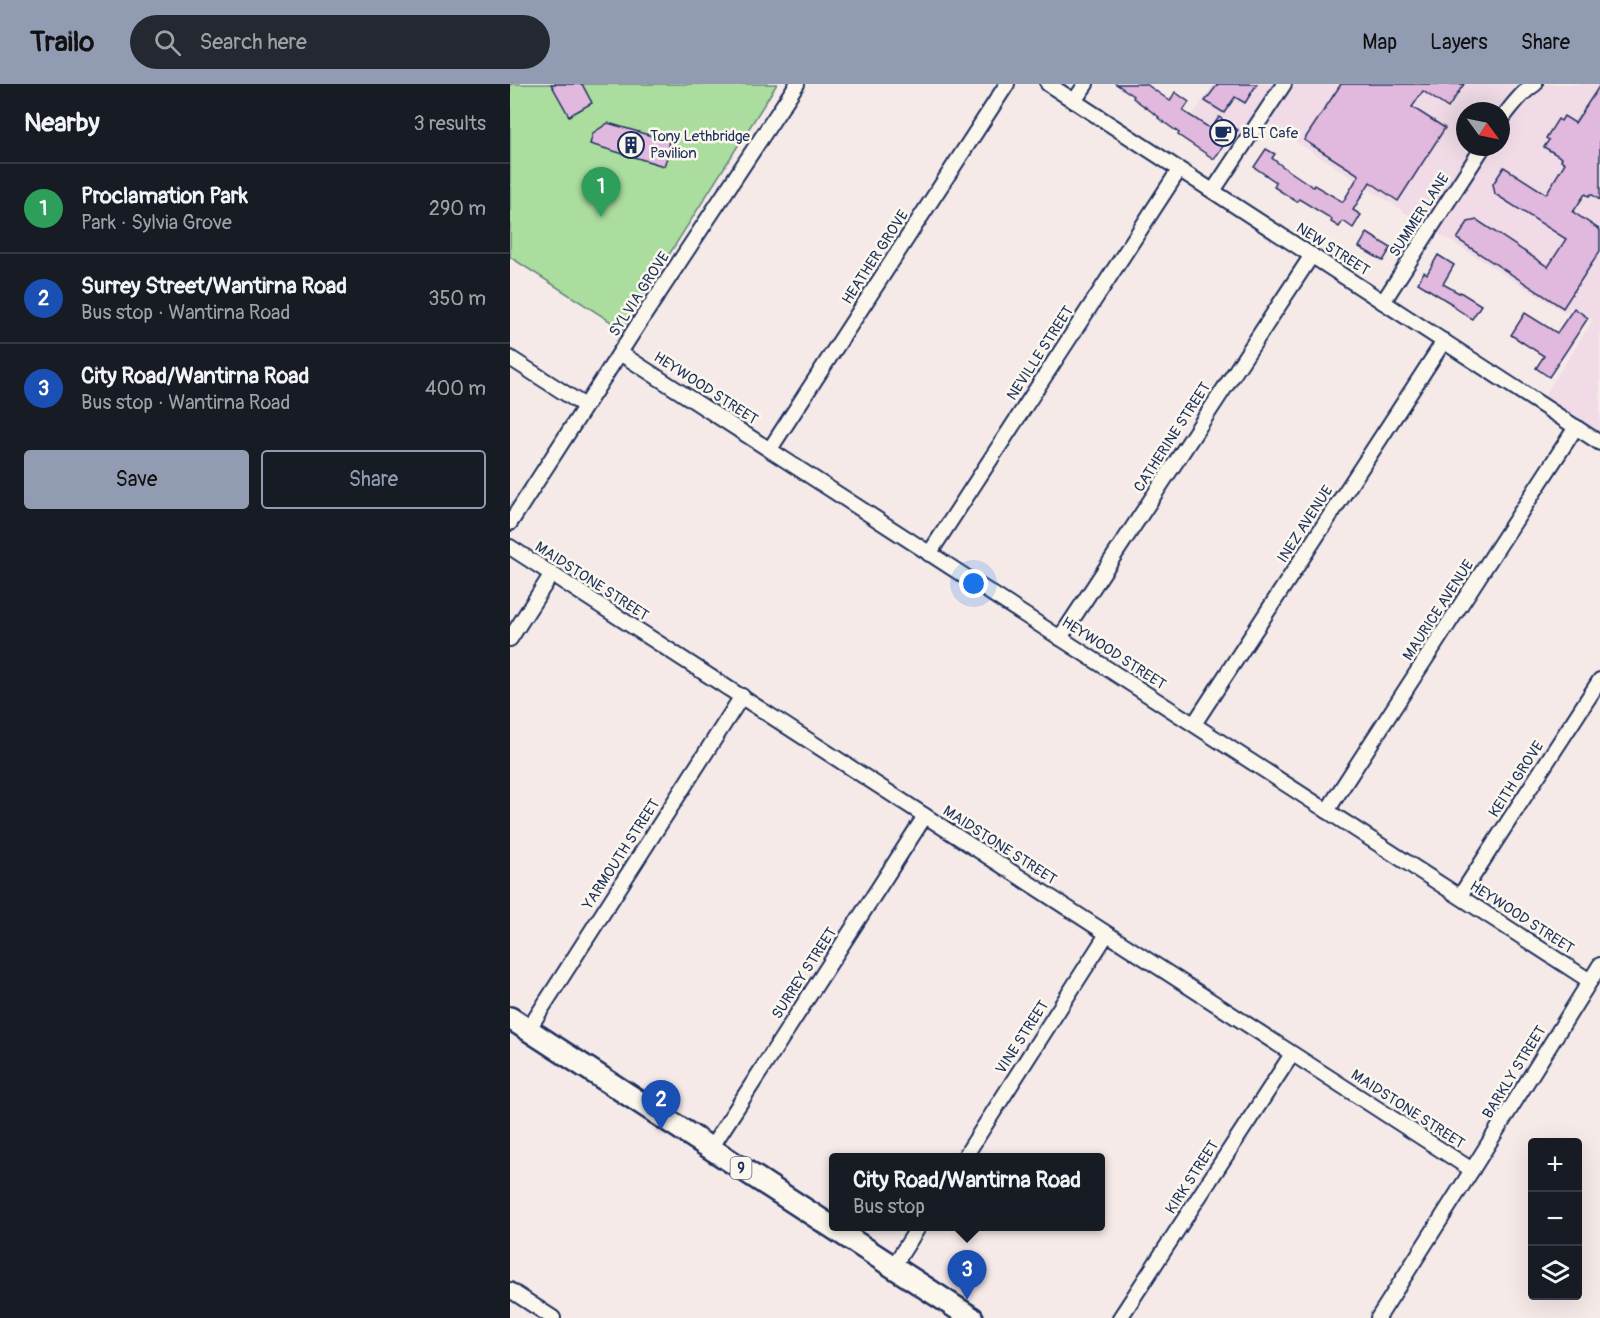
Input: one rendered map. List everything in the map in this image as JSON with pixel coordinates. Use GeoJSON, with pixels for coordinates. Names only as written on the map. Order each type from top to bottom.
{"type":"FeatureCollection","features":[{"type":"Feature","properties":{"kind":"main road","name":"9"},"geometry":{"type":"LineString","coordinates":[[510,1018],[829,1225]]}},
{"type":"Feature","properties":{"kind":"main road","name":"9"},"geometry":{"type":"LineString","coordinates":[[838,1231],[972,1318]]}},
{"type":"Feature","properties":{"kind":"street","name":"SYLVIA GROVE"},"geometry":{"type":"LineString","coordinates":[[510,523],[796,84]]}},
{"type":"Feature","properties":{"kind":"street","name":"HEATHER GROVE"},"geometry":{"type":"LineString","coordinates":[[770,449],[1007,84]]}},
{"type":"Feature","properties":{"kind":"street","name":"NEW STREET"},"geometry":{"type":"LineString","coordinates":[[1048,84],[1600,443]]}},
{"type":"Feature","properties":{"kind":"street"},"geometry":{"type":"LineString","coordinates":[[1074,101],[1086,84]]}},
{"type":"Feature","properties":{"kind":"street"},"geometry":{"type":"LineString","coordinates":[[1213,192],[1284,84]]}},
{"type":"Feature","properties":{"kind":"street"},"geometry":{"type":"LineString","coordinates":[[1510,109],[1535,84]]}},
{"type":"Feature","properties":{"kind":"street","name":"SUMMER LANE"},"geometry":{"type":"LineString","coordinates":[[1383,302],[1478,156]]}},
{"type":"Feature","properties":{"kind":"street","name":"NEVILLE STREET"},"geometry":{"type":"LineString","coordinates":[[929,554],[1179,170]]}},
{"type":"Feature","properties":{"kind":"street","name":"CATHERINE STREET"},"geometry":{"type":"LineString","coordinates":[[1060,638],[1312,255]]}},
{"type":"Feature","properties":{"kind":"street","name":"INEZ AVENUE"},"geometry":{"type":"LineString","coordinates":[[1194,724],[1444,341]]}},
{"type":"Feature","properties":{"kind":"street","name":"HEYWOOD STREET"},"geometry":{"type":"LineString","coordinates":[[620,353],[1590,981]]}},
{"type":"Feature","properties":{"kind":"street"},"geometry":{"type":"LineString","coordinates":[[510,358],[585,406]]}},
{"type":"Feature","properties":{"kind":"street","name":"MAURICE AVENUE"},"geometry":{"type":"LineString","coordinates":[[1328,811],[1576,427]]}},
{"type":"Feature","properties":{"kind":"street","name":"MAIDSTONE STREET"},"geometry":{"type":"LineString","coordinates":[[510,548],[1472,1170]]}},
{"type":"Feature","properties":{"kind":"street"},"geometry":{"type":"LineString","coordinates":[[510,639],[552,575]]}},
{"type":"Feature","properties":{"kind":"street","name":"KEITH GROVE"},"geometry":{"type":"LineString","coordinates":[[1460,896],[1600,680]]}},
{"type":"Feature","properties":{"kind":"street","name":"YARMOUTH STREET"},"geometry":{"type":"LineString","coordinates":[[528,1030],[742,696]]}},
{"type":"Feature","properties":{"kind":"street","name":"SURREY STREET"},"geometry":{"type":"LineString","coordinates":[[711,1148],[925,816]]}},
{"type":"Feature","properties":{"kind":"street","name":"VINE STREET"},"geometry":{"type":"LineString","coordinates":[[967,1153],[1107,934]]}},
{"type":"Feature","properties":{"kind":"street","name":"BARKLY STREET"},"geometry":{"type":"LineString","coordinates":[[1378,1318],[1600,965]]}},
{"type":"Feature","properties":{"kind":"street","name":"KIRK STREET"},"geometry":{"type":"LineString","coordinates":[[1120,1318],[1292,1054]]}},
{"type":"Feature","properties":{"kind":"street"},"geometry":{"type":"LineString","coordinates":[[893,1267],[917,1231]]}},
{"type":"Feature","properties":{"kind":"street"},"geometry":{"type":"LineString","coordinates":[[510,1290],[553,1318]]}},
{"type":"Feature","properties":{"kind":"shaded area"},"geometry":{"type":"Polygon","coordinates":[[[1212,84],[1600,84],[1600,434],[1543,398],[1593,320],[1571,306],[1566,313],[1269,124],[1247,157],[1208,132],[1210,128],[1192,116],[1212,84]]]}},
{"type":"Feature","properties":{"kind":"green space"},"geometry":{"type":"Polygon","coordinates":[[[510,84],[777,84],[622,329],[510,257],[510,84]]]}},
{"type":"Feature","properties":{"kind":"building"},"geometry":{"type":"Polygon","coordinates":[[[551,84],[582,84],[592,103],[569,116],[551,84]]]}},
{"type":"Feature","properties":{"kind":"building"},"geometry":{"type":"Polygon","coordinates":[[[1116,84],[1146,84],[1170,101],[1175,92],[1189,102],[1183,111],[1211,129],[1219,117],[1238,130],[1214,159],[1178,135],[1179,133],[1116,84]]]}},
{"type":"Feature","properties":{"kind":"building"},"geometry":{"type":"Polygon","coordinates":[[[1218,84],[1257,84],[1245,103],[1235,97],[1224,113],[1205,101],[1218,84]]]}},
{"type":"Feature","properties":{"kind":"building"},"geometry":{"type":"Polygon","coordinates":[[[1341,84],[1464,84],[1448,108],[1423,91],[1412,107],[1445,128],[1398,201],[1370,182],[1353,210],[1361,215],[1353,228],[1343,221],[1339,227],[1331,222],[1332,219],[1299,199],[1297,202],[1274,187],[1276,182],[1254,167],[1266,149],[1275,154],[1272,158],[1282,166],[1313,187],[1314,185],[1343,202],[1359,175],[1304,140],[1341,84]]]}},
{"type":"Feature","properties":{"kind":"building"},"geometry":{"type":"Polygon","coordinates":[[[1600,85],[1600,200],[1591,194],[1589,196],[1585,194],[1573,212],[1600,230],[1600,251],[1563,308],[1457,239],[1468,222],[1477,220],[1548,267],[1566,239],[1495,194],[1493,184],[1504,167],[1546,194],[1565,163],[1561,160],[1562,158],[1544,147],[1549,140],[1546,138],[1558,119],[1561,121],[1564,116],[1575,123],[1600,85]]]}},
{"type":"Feature","properties":{"kind":"building","name":"Tony Lethbridge Pavilion"},"geometry":{"type":"Polygon","coordinates":[[[608,123],[669,141],[668,146],[671,147],[664,166],[590,144],[593,133],[608,123]]]}},
{"type":"Feature","properties":{"kind":"building"},"geometry":{"type":"Polygon","coordinates":[[[1367,233],[1391,248],[1383,261],[1359,247],[1367,233]]]}},
{"type":"Feature","properties":{"kind":"building"},"geometry":{"type":"Polygon","coordinates":[[[1438,255],[1454,265],[1443,284],[1481,305],[1472,319],[1418,283],[1424,272],[1427,274],[1438,255]]]}},
{"type":"Feature","properties":{"kind":"building"},"geometry":{"type":"Polygon","coordinates":[[[1574,308],[1588,318],[1549,377],[1536,368],[1544,356],[1511,335],[1525,313],[1557,333],[1574,308]]]}},
{"type":"Feature","properties":{"kind":"place","name":"BLT Cafe"},"geometry":{"type":"Point","coordinates":[1223,133]}},
{"type":"Feature","properties":{"kind":"place","name":"Tony Lethbridge Pavilion"},"geometry":{"type":"Point","coordinates":[631,145]}},
{"type":"Feature","properties":{"kind":"place","name":"Proclamation Park"},"geometry":{"type":"Point","coordinates":[601,217]}},
{"type":"Feature","properties":{"kind":"place","name":"Surrey Street/Wantirna Road"},"geometry":{"type":"Point","coordinates":[661,1130]}},
{"type":"Feature","properties":{"kind":"place","name":"City Road/Wantirna Road"},"geometry":{"type":"Point","coordinates":[967,1300]}}]}
